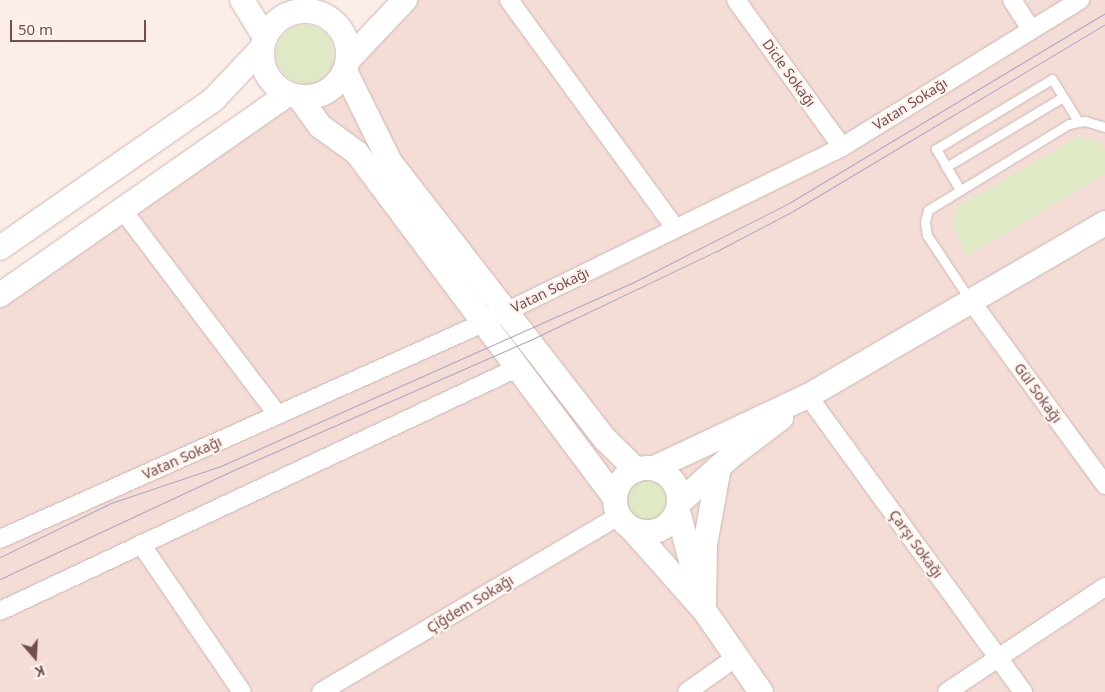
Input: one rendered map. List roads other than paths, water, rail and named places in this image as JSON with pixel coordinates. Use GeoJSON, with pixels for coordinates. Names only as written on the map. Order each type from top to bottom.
{"type":"FeatureCollection","features":[{"type":"Feature","properties":{"kind":"street"},"geometry":{"type":"LineString","coordinates":[[242,0],[264,43],[268,75],[294,96],[320,126],[357,153],[517,368],[622,514],[704,610],[761,692]]}},
{"type":"Feature","properties":{"kind":"street"},"geometry":{"type":"LineString","coordinates":[[0,248],[214,99],[264,43],[271,28],[289,8],[324,0]]}},
{"type":"Feature","properties":{"kind":"street"},"geometry":{"type":"LineString","coordinates":[[0,295],[122,209],[294,96],[311,97],[332,89],[347,66],[406,0]]}},
{"type":"Feature","properties":{"kind":"street"},"geometry":{"type":"LineString","coordinates":[[509,0],[675,228]]}},
{"type":"Feature","properties":{"kind":"street","name":"Dicle Sokağı"},"geometry":{"type":"LineString","coordinates":[[736,0],[842,147]]}},
{"type":"Feature","properties":{"kind":"street"},"geometry":{"type":"LineString","coordinates":[[1012,0],[1031,29]]}},
{"type":"Feature","properties":{"kind":"street","name":"Vatan Sokağı"},"geometry":{"type":"LineString","coordinates":[[0,539],[483,323],[842,147],[1080,0]]}},
{"type":"Feature","properties":{"kind":"street"},"geometry":{"type":"LineString","coordinates":[[289,8],[323,14],[332,20],[346,38],[347,66],[390,162],[605,439],[645,469],[670,477],[704,610]]}},
{"type":"Feature","properties":{"kind":"street"},"geometry":{"type":"LineString","coordinates":[[122,209],[278,415]]}},
{"type":"Feature","properties":{"kind":"street"},"geometry":{"type":"LineString","coordinates":[[622,514],[621,481],[808,396],[1105,223]]}},
{"type":"Feature","properties":{"kind":"street","name":"Gül Sokağı"},"geometry":{"type":"LineString","coordinates":[[971,301],[1099,465],[1105,485]]}},
{"type":"Feature","properties":{"kind":"street"},"geometry":{"type":"LineString","coordinates":[[0,611],[517,368]]}},
{"type":"Feature","properties":{"kind":"street"},"geometry":{"type":"LineString","coordinates":[[622,514],[650,532],[667,526],[679,507],[719,466],[808,396]]}},
{"type":"Feature","properties":{"kind":"street","name":"Çarşı Sokağı"},"geometry":{"type":"LineString","coordinates":[[808,396],[1023,692]]}},
{"type":"Feature","properties":{"kind":"street"},"geometry":{"type":"LineString","coordinates":[[704,610],[705,545],[719,466]]}},
{"type":"Feature","properties":{"kind":"street","name":"Çiğdem Sokağı"},"geometry":{"type":"LineString","coordinates":[[321,692],[622,514]]}},
{"type":"Feature","properties":{"kind":"street"},"geometry":{"type":"LineString","coordinates":[[141,544],[242,692]]}},
{"type":"Feature","properties":{"kind":"street"},"geometry":{"type":"LineString","coordinates":[[947,692],[1105,587]]}},
{"type":"Feature","properties":{"kind":"street"},"geometry":{"type":"LineString","coordinates":[[687,692],[736,658]]}},
{"type":"Feature","properties":{"kind":"lane"},"geometry":{"type":"LineString","coordinates":[[960,190],[936,149],[1052,79],[1078,121]]}},
{"type":"Feature","properties":{"kind":"lane"},"geometry":{"type":"LineString","coordinates":[[946,167],[1063,97]]}},
{"type":"Feature","properties":{"kind":"lane"},"geometry":{"type":"LineString","coordinates":[[971,301],[926,229],[928,210],[1078,121],[1094,122],[1105,127]]}},
{"type":"Feature","properties":{"kind":"tram line"},"geometry":{"type":"LineString","coordinates":[[0,557],[111,503],[223,465],[632,283],[789,203],[1105,13]]}},
{"type":"Feature","properties":{"kind":"tram line"},"geometry":{"type":"LineString","coordinates":[[0,579],[227,473],[528,341],[715,252],[793,211],[1105,24]]}}]}
